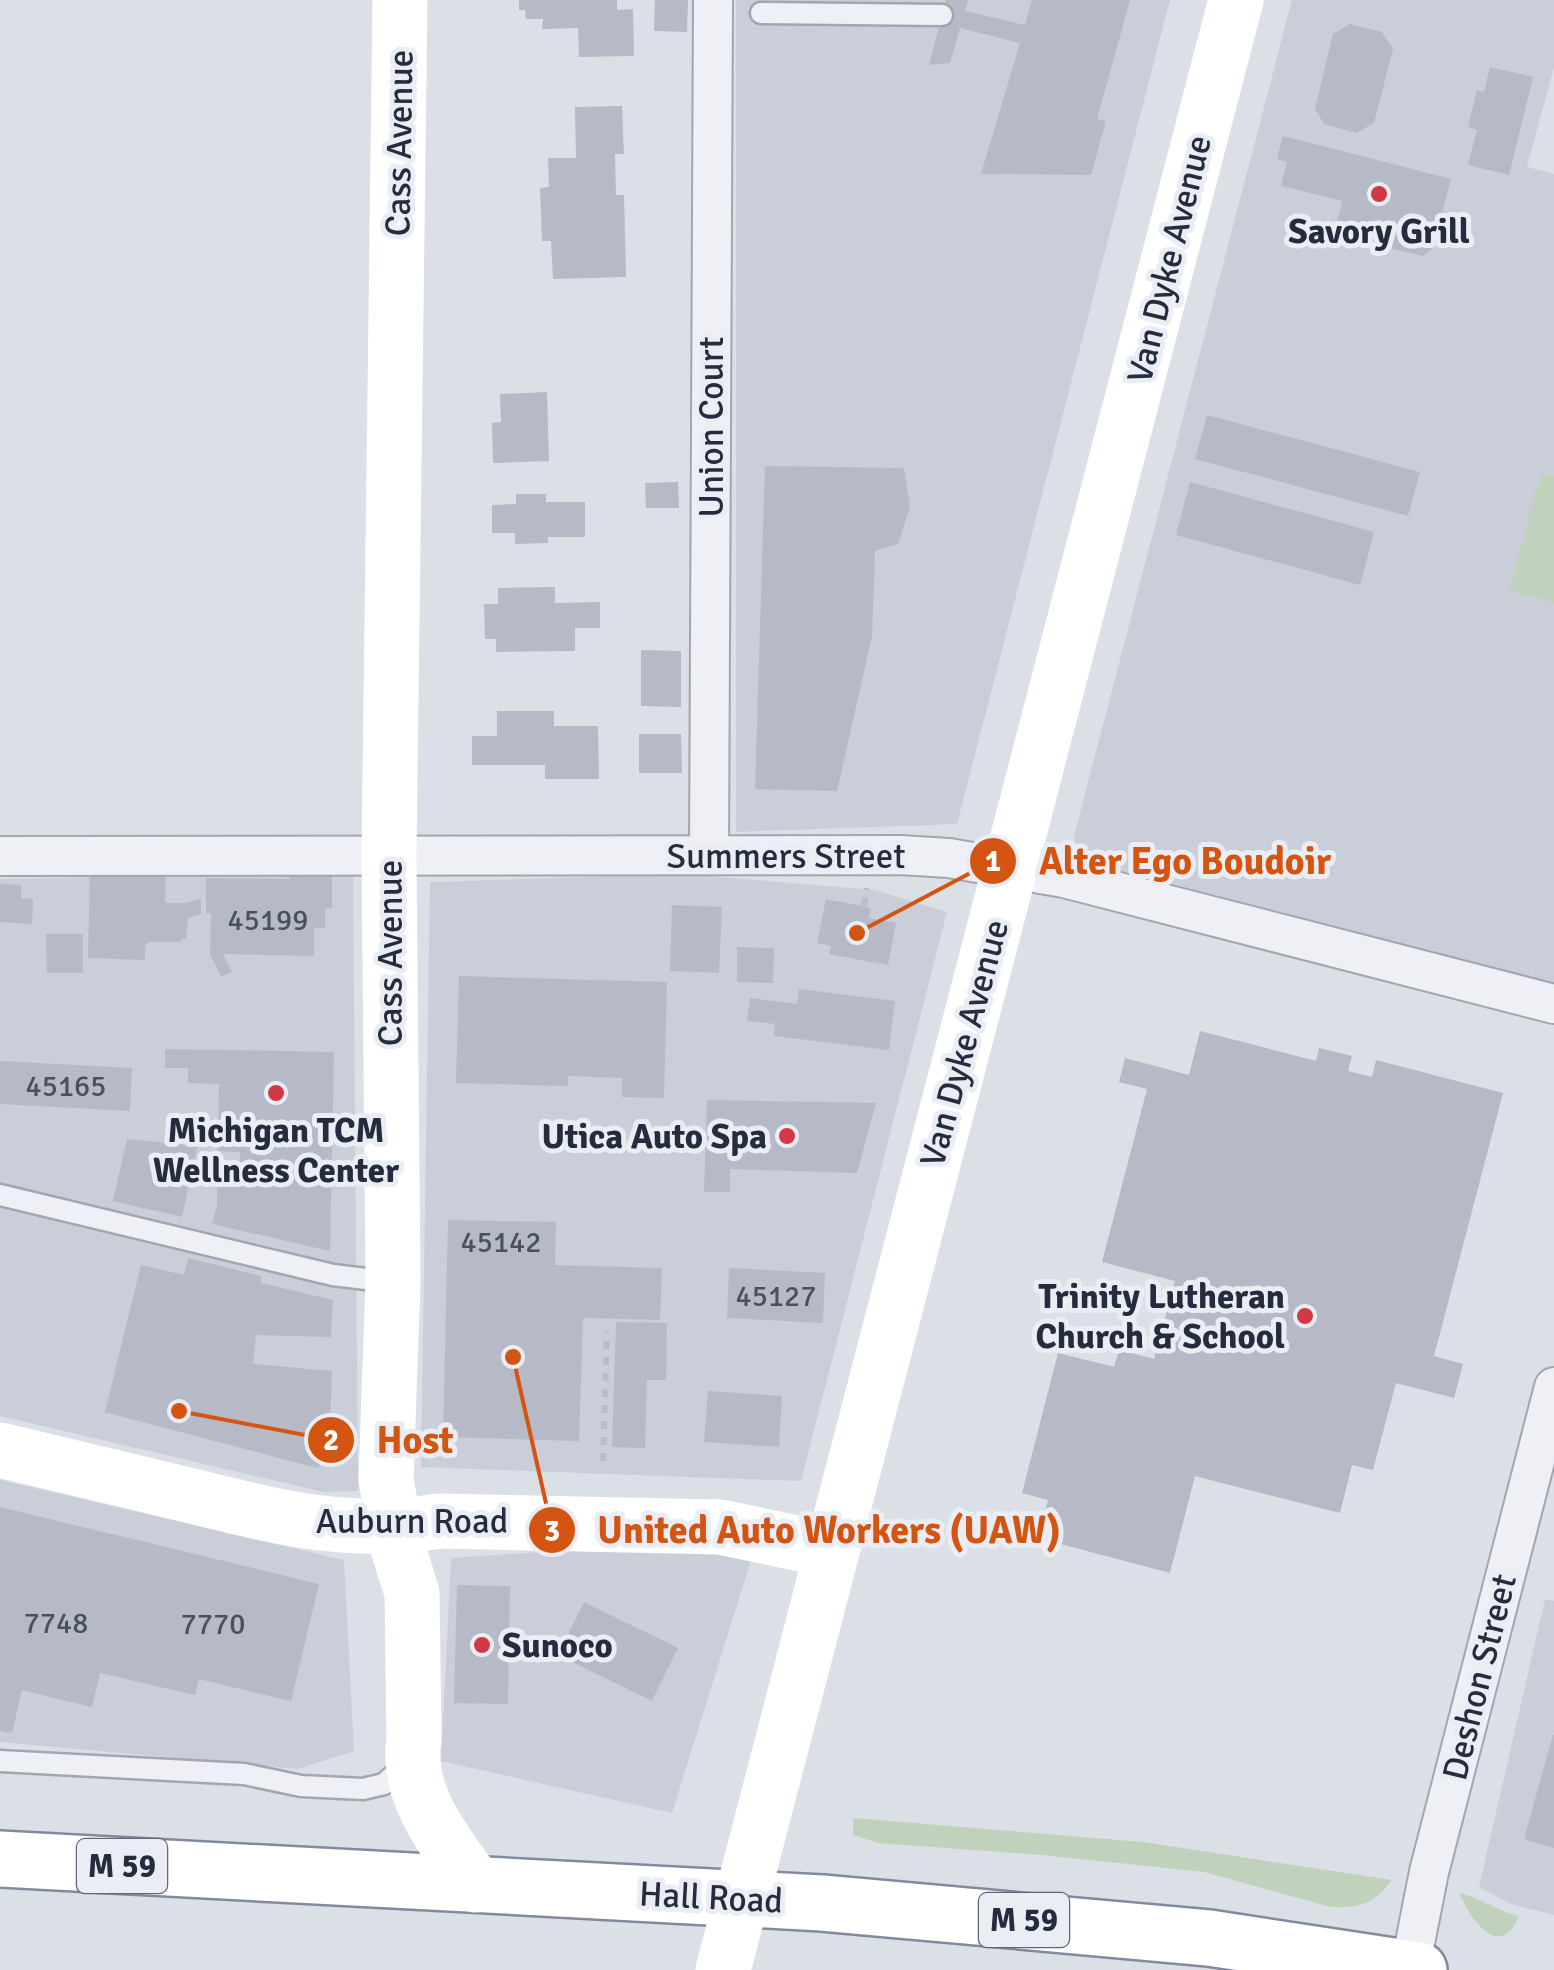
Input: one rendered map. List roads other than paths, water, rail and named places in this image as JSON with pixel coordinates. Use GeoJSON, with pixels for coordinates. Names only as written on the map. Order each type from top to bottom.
{"type":"FeatureCollection","features":[{"type":"Feature","properties":{"kind":"main road","name":"Cass Avenue"},"geometry":{"type":"LineString","coordinates":[[400,0],[390,856],[393,1282],[386,1479],[394,1528],[412,1593],[411,1758],[428,1812],[476,1886]]}},
{"type":"Feature","properties":{"kind":"main road","name":"Van Dyke Avenue"},"geometry":{"type":"LineString","coordinates":[[723,1970],[1236,0]]}},
{"type":"Feature","properties":{"kind":"main road","name":"Auburn Road"},"geometry":{"type":"LineString","coordinates":[[0,1450],[278,1517],[338,1527],[394,1528],[439,1521],[720,1527],[830,1550]]}},
{"type":"Feature","properties":{"kind":"main road","name":"Hall Road"},"geometry":{"type":"LineString","coordinates":[[0,1859],[743,1898],[1191,1936],[1415,1969]]}},
{"type":"Feature","properties":{"kind":"street","name":"Union Court"},"geometry":{"type":"LineString","coordinates":[[709,855],[712,0]]}},
{"type":"Feature","properties":{"kind":"street","name":"Summers Street"},"geometry":{"type":"LineString","coordinates":[[0,856],[949,858],[1064,878],[1554,1004]]}},
{"type":"Feature","properties":{"kind":"street","name":"Deshon Street"},"geometry":{"type":"LineString","coordinates":[[1415,1969],[1427,1882],[1554,1388]]}},
{"type":"Feature","properties":{"kind":"lane"},"geometry":{"type":"LineString","coordinates":[[762,13],[942,15]]}},
{"type":"Feature","properties":{"kind":"lane"},"geometry":{"type":"LineString","coordinates":[[0,1196],[333,1276],[393,1282]]}},
{"type":"Feature","properties":{"kind":"lane"},"geometry":{"type":"LineString","coordinates":[[0,1760],[244,1774],[301,1786],[362,1789],[384,1784],[411,1758]]}},
{"type":"Feature","properties":{"kind":"place","name":"Savory Grill"},"geometry":{"type":"Point","coordinates":[1379,194]}},
{"type":"Feature","properties":{"kind":"place","name":"Alter Ego Boudoir"},"geometry":{"type":"Point","coordinates":[857,933]}},
{"type":"Feature","properties":{"kind":"place","name":"Michigan TCM Wellness Center"},"geometry":{"type":"Point","coordinates":[276,1093]}},
{"type":"Feature","properties":{"kind":"place","name":"Utica Auto Spa"},"geometry":{"type":"Point","coordinates":[787,1136]}},
{"type":"Feature","properties":{"kind":"place","name":"Trinity Lutheran Church & School"},"geometry":{"type":"Point","coordinates":[1305,1316]}},
{"type":"Feature","properties":{"kind":"place","name":"United Auto Workers (UAW)"},"geometry":{"type":"Point","coordinates":[513,1357]}},
{"type":"Feature","properties":{"kind":"place","name":"Host"},"geometry":{"type":"Point","coordinates":[179,1411]}},
{"type":"Feature","properties":{"kind":"place","name":"Sunoco"},"geometry":{"type":"Point","coordinates":[482,1645]}}]}
